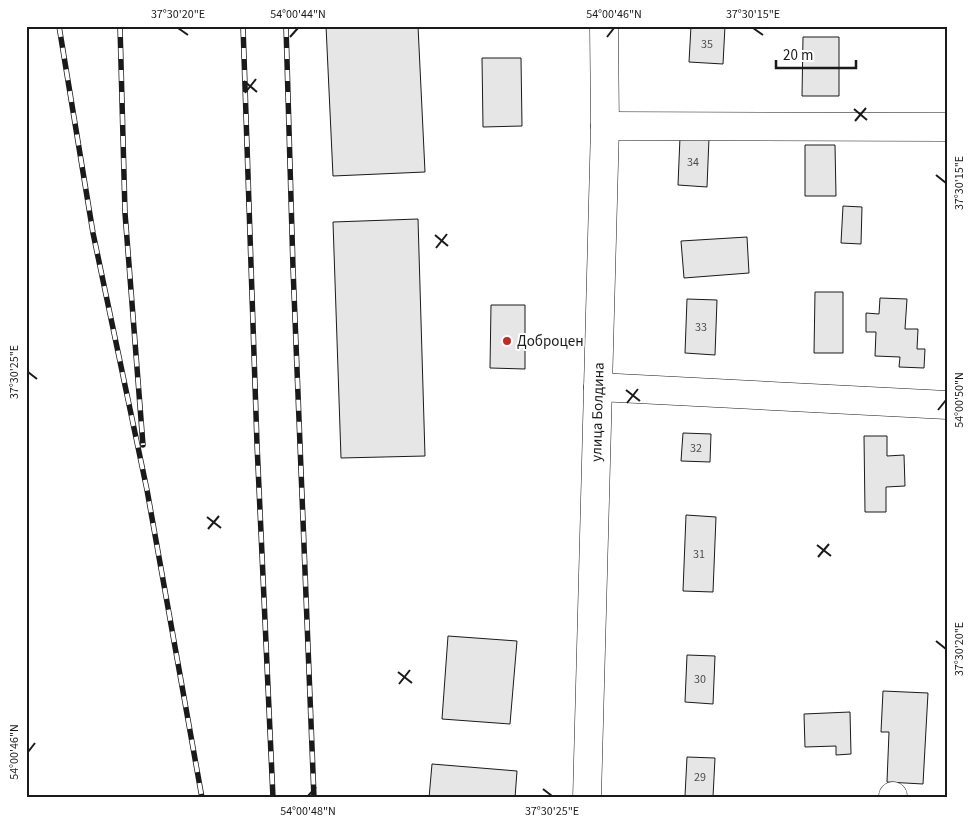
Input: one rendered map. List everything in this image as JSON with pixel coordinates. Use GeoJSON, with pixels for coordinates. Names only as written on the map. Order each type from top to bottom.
{"type":"FeatureCollection","features":[{"type":"Feature","properties":{"kind":"main road","name":"улица Болдина"},"geometry":{"type":"LineString","coordinates":[[587,798],[604,126],[604,26]]}},
{"type":"Feature","properties":{"kind":"main road"},"geometry":{"type":"LineString","coordinates":[[604,126],[947,127]]}},
{"type":"Feature","properties":{"kind":"main road"},"geometry":{"type":"LineString","coordinates":[[598,387],[947,405]]}},
{"type":"Feature","properties":{"kind":"building"},"geometry":{"type":"Polygon","coordinates":[[[326,26],[418,26],[425,172],[333,176],[326,26]]]}},
{"type":"Feature","properties":{"kind":"building"},"geometry":{"type":"Polygon","coordinates":[[[691,26],[725,26],[723,64],[689,62],[691,26]]]}},
{"type":"Feature","properties":{"kind":"building"},"geometry":{"type":"Polygon","coordinates":[[[803,37],[839,37],[839,96],[802,96],[803,37]]]}},
{"type":"Feature","properties":{"kind":"building"},"geometry":{"type":"Polygon","coordinates":[[[482,58],[521,58],[522,126],[483,127],[482,58]]]}},
{"type":"Feature","properties":{"kind":"building"},"geometry":{"type":"Polygon","coordinates":[[[680,137],[709,138],[707,187],[678,185],[680,137]]]}},
{"type":"Feature","properties":{"kind":"building"},"geometry":{"type":"Polygon","coordinates":[[[805,145],[835,145],[836,196],[805,196],[805,145]]]}},
{"type":"Feature","properties":{"kind":"building"},"geometry":{"type":"Polygon","coordinates":[[[843,206],[862,207],[861,244],[841,243],[843,206]]]}},
{"type":"Feature","properties":{"kind":"building"},"geometry":{"type":"Polygon","coordinates":[[[418,219],[425,456],[341,458],[333,222],[418,219]]]}},
{"type":"Feature","properties":{"kind":"building"},"geometry":{"type":"Polygon","coordinates":[[[747,237],[749,273],[684,278],[681,241],[747,237]]]}},
{"type":"Feature","properties":{"kind":"building"},"geometry":{"type":"Polygon","coordinates":[[[815,292],[843,292],[843,353],[814,353],[815,292]]]}},
{"type":"Feature","properties":{"kind":"building"},"geometry":{"type":"Polygon","coordinates":[[[880,298],[907,299],[905,329],[918,329],[917,349],[925,349],[924,368],[899,367],[900,357],[875,356],[876,332],[866,332],[866,313],[879,314],[880,298]]]}},
{"type":"Feature","properties":{"kind":"building"},"geometry":{"type":"Polygon","coordinates":[[[687,299],[717,300],[715,355],[685,353],[687,299]]]}},
{"type":"Feature","properties":{"kind":"building"},"geometry":{"type":"Polygon","coordinates":[[[491,305],[525,305],[525,369],[490,368],[491,305]]]}},
{"type":"Feature","properties":{"kind":"building"},"geometry":{"type":"Polygon","coordinates":[[[683,433],[711,434],[710,462],[681,461],[683,433]]]}},
{"type":"Feature","properties":{"kind":"building"},"geometry":{"type":"Polygon","coordinates":[[[864,436],[887,436],[887,456],[904,455],[905,486],[886,487],[886,512],[865,512],[864,436]]]}},
{"type":"Feature","properties":{"kind":"building"},"geometry":{"type":"Polygon","coordinates":[[[686,515],[716,517],[713,592],[683,591],[686,515]]]}},
{"type":"Feature","properties":{"kind":"building"},"geometry":{"type":"Polygon","coordinates":[[[448,636],[517,641],[510,724],[442,719],[448,636]]]}},
{"type":"Feature","properties":{"kind":"building"},"geometry":{"type":"Polygon","coordinates":[[[687,655],[715,656],[713,704],[685,702],[687,655]]]}},
{"type":"Feature","properties":{"kind":"building"},"geometry":{"type":"Polygon","coordinates":[[[883,691],[928,693],[923,784],[887,782],[889,732],[881,732],[883,691]]]}},
{"type":"Feature","properties":{"kind":"building"},"geometry":{"type":"Polygon","coordinates":[[[850,712],[851,754],[836,755],[836,746],[805,747],[804,714],[850,712]]]}},
{"type":"Feature","properties":{"kind":"building"},"geometry":{"type":"Polygon","coordinates":[[[687,757],[715,758],[713,797],[685,796],[687,757]]]}},
{"type":"Feature","properties":{"kind":"building"},"geometry":{"type":"Polygon","coordinates":[[[432,764],[517,771],[515,798],[429,798],[432,764]]]}},
{"type":"Feature","properties":{"kind":"railway"},"geometry":{"type":"LineString","coordinates":[[59,26],[93,233],[147,490],[202,798]]}},
{"type":"Feature","properties":{"kind":"railway"},"geometry":{"type":"LineString","coordinates":[[120,26],[125,213],[143,445]]}},
{"type":"Feature","properties":{"kind":"railway"},"geometry":{"type":"LineString","coordinates":[[243,26],[257,444],[273,798]]}},
{"type":"Feature","properties":{"kind":"railway"},"geometry":{"type":"LineString","coordinates":[[286,26],[293,268],[314,798]]}},
{"type":"Feature","properties":{"kind":"place","name":"Доброцен"},"geometry":{"type":"Point","coordinates":[507,341]}}]}
